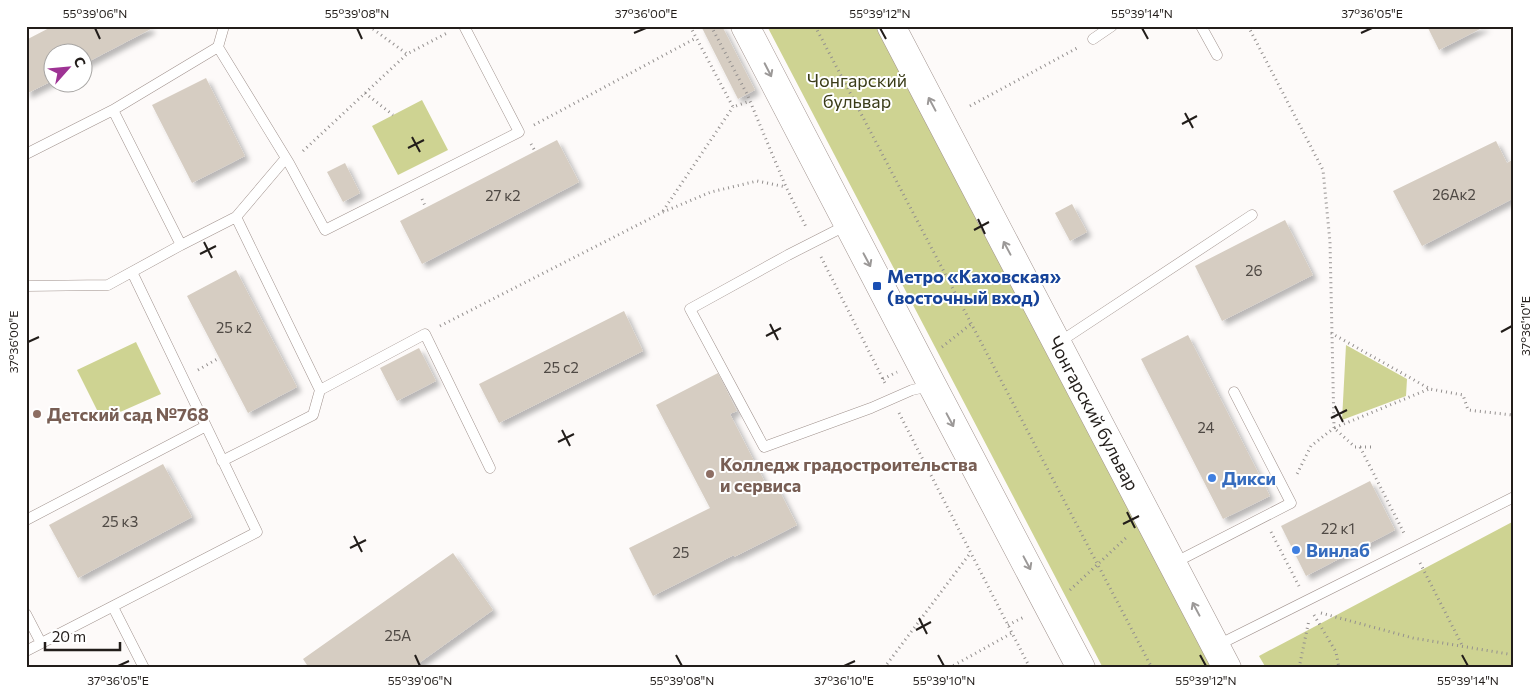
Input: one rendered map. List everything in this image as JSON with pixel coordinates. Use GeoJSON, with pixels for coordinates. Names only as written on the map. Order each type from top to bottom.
{"type":"FeatureCollection","features":[{"type":"Feature","properties":{"kind":"main road"},"geometry":{"type":"LineString","coordinates":[[746,26],[1081,668]]}},
{"type":"Feature","properties":{"kind":"main road","name":"Чонгарский бульвар"},"geometry":{"type":"LineString","coordinates":[[891,26],[1221,657]]}},
{"type":"Feature","properties":{"kind":"lane"},"geometry":{"type":"LineString","coordinates":[[26,154],[113,110],[218,47],[224,26]]}},
{"type":"Feature","properties":{"kind":"lane"},"geometry":{"type":"LineString","coordinates":[[218,47],[287,161],[325,230],[519,132],[464,26]]}},
{"type":"Feature","properties":{"kind":"lane"},"geometry":{"type":"LineString","coordinates":[[1093,39],[1112,26]]}},
{"type":"Feature","properties":{"kind":"lane"},"geometry":{"type":"LineString","coordinates":[[1201,26],[1217,56]]}},
{"type":"Feature","properties":{"kind":"lane"},"geometry":{"type":"LineString","coordinates":[[113,110],[181,245]]}},
{"type":"Feature","properties":{"kind":"lane"},"geometry":{"type":"LineString","coordinates":[[26,286],[108,285],[236,217],[287,161]]}},
{"type":"Feature","properties":{"kind":"lane"},"geometry":{"type":"LineString","coordinates":[[1058,343],[1252,215]]}},
{"type":"Feature","properties":{"kind":"lane"},"geometry":{"type":"LineString","coordinates":[[222,461],[313,415],[320,390],[236,217]]}},
{"type":"Feature","properties":{"kind":"lane"},"geometry":{"type":"LineString","coordinates":[[848,224],[690,309],[764,448],[912,390],[932,385]]}},
{"type":"Feature","properties":{"kind":"lane"},"geometry":{"type":"LineString","coordinates":[[26,651],[257,532],[132,272]]}},
{"type":"Feature","properties":{"kind":"lane"},"geometry":{"type":"LineString","coordinates":[[320,390],[425,334],[490,468]]}},
{"type":"Feature","properties":{"kind":"lane"},"geometry":{"type":"LineString","coordinates":[[1173,564],[1291,503],[1234,392]]}},
{"type":"Feature","properties":{"kind":"lane"},"geometry":{"type":"LineString","coordinates":[[26,520],[206,426]]}},
{"type":"Feature","properties":{"kind":"lane"},"geometry":{"type":"LineString","coordinates":[[1221,657],[1514,496]]}},
{"type":"Feature","properties":{"kind":"lane"},"geometry":{"type":"LineString","coordinates":[[113,607],[144,668]]}},
{"type":"Feature","properties":{"kind":"lane"},"geometry":{"type":"LineString","coordinates":[[26,614],[41,643]]}},
{"type":"Feature","properties":{"kind":"path"},"geometry":{"type":"LineString","coordinates":[[369,26],[407,54]]}},
{"type":"Feature","properties":{"kind":"path"},"geometry":{"type":"LineString","coordinates":[[690,26],[733,108]]}},
{"type":"Feature","properties":{"kind":"path"},"geometry":{"type":"LineString","coordinates":[[711,26],[750,101],[786,187],[1030,668]]}},
{"type":"Feature","properties":{"kind":"path"},"geometry":{"type":"LineString","coordinates":[[815,26],[1152,668]]}},
{"type":"Feature","properties":{"kind":"path"},"geometry":{"type":"LineString","coordinates":[[1248,26],[1323,170],[1330,242],[1334,428],[1355,448],[1371,447]]}},
{"type":"Feature","properties":{"kind":"path"},"geometry":{"type":"LineString","coordinates":[[287,161],[407,54],[450,31]]}},
{"type":"Feature","properties":{"kind":"path"},"geometry":{"type":"LineString","coordinates":[[519,132],[562,111],[696,38]]}},
{"type":"Feature","properties":{"kind":"path"},"geometry":{"type":"LineString","coordinates":[[970,106],[1093,39]]}},
{"type":"Feature","properties":{"kind":"path"},"geometry":{"type":"LineString","coordinates":[[365,93],[393,115]]}},
{"type":"Feature","properties":{"kind":"path"},"geometry":{"type":"LineString","coordinates":[[663,212],[733,108],[750,101]]}},
{"type":"Feature","properties":{"kind":"path"},"geometry":{"type":"LineString","coordinates":[[425,334],[663,212],[710,192],[757,181],[786,187]]}},
{"type":"Feature","properties":{"kind":"path"},"geometry":{"type":"LineString","coordinates":[[1331,332],[1430,389],[1463,395],[1468,410],[1512,415],[1514,418]]}},
{"type":"Feature","properties":{"kind":"path"},"geometry":{"type":"LineString","coordinates":[[183,378],[219,358]]}},
{"type":"Feature","properties":{"kind":"path"},"geometry":{"type":"LineString","coordinates":[[1287,495],[1311,446],[1334,428],[1430,389]]}},
{"type":"Feature","properties":{"kind":"path"},"geometry":{"type":"LineString","coordinates":[[1263,518],[1302,591]]}},
{"type":"Feature","properties":{"kind":"path"},"geometry":{"type":"LineString","coordinates":[[1008,625],[1065,595],[1126,537],[1152,523]]}},
{"type":"Feature","properties":{"kind":"path"},"geometry":{"type":"LineString","coordinates":[[884,668],[971,552]]}},
{"type":"Feature","properties":{"kind":"path"},"geometry":{"type":"LineString","coordinates":[[1311,610],[1413,638],[1514,656]]}},
{"type":"Feature","properties":{"kind":"path"},"geometry":{"type":"LineString","coordinates":[[1299,668],[1311,610]]}},
{"type":"Feature","properties":{"kind":"path"},"geometry":{"type":"LineString","coordinates":[[1311,610],[1336,652],[1338,668]]}},
{"type":"Feature","properties":{"kind":"path"},"geometry":{"type":"LineString","coordinates":[[949,668],[1012,634]]}},
{"type":"Feature","properties":{"kind":"green space","name":"Чонгарский бульвар"},"geometry":{"type":"Polygon","coordinates":[[[767,26],[879,26],[1214,668],[1103,668],[767,26]]]}},
{"type":"Feature","properties":{"kind":"green space"},"geometry":{"type":"Polygon","coordinates":[[[422,100],[448,150],[398,175],[372,126],[422,100]]]}},
{"type":"Feature","properties":{"kind":"green space"},"geometry":{"type":"Polygon","coordinates":[[[136,342],[161,394],[102,420],[77,370],[136,342]]]}},
{"type":"Feature","properties":{"kind":"green space"},"geometry":{"type":"Polygon","coordinates":[[[1346,345],[1407,379],[1406,396],[1342,420],[1346,345]]]}},
{"type":"Feature","properties":{"kind":"green space"},"geometry":{"type":"Polygon","coordinates":[[[1514,521],[1514,668],[1266,668],[1259,656],[1514,521]]]}},
{"type":"Feature","properties":{"kind":"building"},"geometry":{"type":"Polygon","coordinates":[[[53,26],[149,26],[151,29],[92,60],[92,42],[42,42],[42,86],[26,94],[26,40],[53,26]]]}},
{"type":"Feature","properties":{"kind":"building"},"geometry":{"type":"Polygon","coordinates":[[[701,26],[722,26],[755,90],[738,99],[701,26]]]}},
{"type":"Feature","properties":{"kind":"building"},"geometry":{"type":"Polygon","coordinates":[[[1427,26],[1486,26],[1439,50],[1427,26]]]}},
{"type":"Feature","properties":{"kind":"building"},"geometry":{"type":"Polygon","coordinates":[[[206,78],[245,156],[192,183],[152,105],[206,78]]]}},
{"type":"Feature","properties":{"kind":"building"},"geometry":{"type":"Polygon","coordinates":[[[557,140],[579,182],[422,264],[400,221],[557,140]]]}},
{"type":"Feature","properties":{"kind":"building"},"geometry":{"type":"Polygon","coordinates":[[[1496,141],[1507,163],[1514,159],[1514,198],[1422,246],[1393,191],[1496,141]]]}},
{"type":"Feature","properties":{"kind":"building"},"geometry":{"type":"Polygon","coordinates":[[[345,163],[360,193],[343,202],[327,172],[345,163]]]}},
{"type":"Feature","properties":{"kind":"building"},"geometry":{"type":"Polygon","coordinates":[[[1072,204],[1087,232],[1070,241],[1055,213],[1072,204]]]}},
{"type":"Feature","properties":{"kind":"building"},"geometry":{"type":"Polygon","coordinates":[[[1285,220],[1313,275],[1222,321],[1195,266],[1285,220]]]}},
{"type":"Feature","properties":{"kind":"building"},"geometry":{"type":"Polygon","coordinates":[[[236,270],[297,387],[248,413],[187,296],[236,270]]]}},
{"type":"Feature","properties":{"kind":"building"},"geometry":{"type":"Polygon","coordinates":[[[624,311],[643,351],[499,423],[479,384],[624,311]]]}},
{"type":"Feature","properties":{"kind":"building"},"geometry":{"type":"Polygon","coordinates":[[[1188,335],[1270,496],[1223,519],[1141,359],[1188,335]]]}},
{"type":"Feature","properties":{"kind":"building"},"geometry":{"type":"Polygon","coordinates":[[[419,348],[436,381],[397,401],[380,368],[419,348]]]}},
{"type":"Feature","properties":{"kind":"building"},"geometry":{"type":"Polygon","coordinates":[[[718,373],[737,411],[730,414],[769,490],[777,486],[797,525],[653,596],[629,548],[710,508],[656,405],[718,373]]]}},
{"type":"Feature","properties":{"kind":"building"},"geometry":{"type":"Polygon","coordinates":[[[163,464],[192,517],[78,578],[49,525],[163,464]]]}},
{"type":"Feature","properties":{"kind":"building"},"geometry":{"type":"Polygon","coordinates":[[[1370,481],[1395,530],[1306,576],[1281,526],[1370,481]]]}},
{"type":"Feature","properties":{"kind":"building"},"geometry":{"type":"Polygon","coordinates":[[[453,553],[493,610],[412,668],[309,668],[303,659],[453,553]]]}},
{"type":"Feature","properties":{"kind":"place","name":"Метро «Каховская» (восточный вход)"},"geometry":{"type":"Point","coordinates":[877,286]}},
{"type":"Feature","properties":{"kind":"place","name":"Детский сад №768"},"geometry":{"type":"Point","coordinates":[37,414]}},
{"type":"Feature","properties":{"kind":"place","name":"Колледж градостроительства и сервиса"},"geometry":{"type":"Point","coordinates":[710,474]}},
{"type":"Feature","properties":{"kind":"place","name":"Дикси"},"geometry":{"type":"Point","coordinates":[1212,478]}},
{"type":"Feature","properties":{"kind":"place","name":"Винлаб"},"geometry":{"type":"Point","coordinates":[1296,550]}}]}
